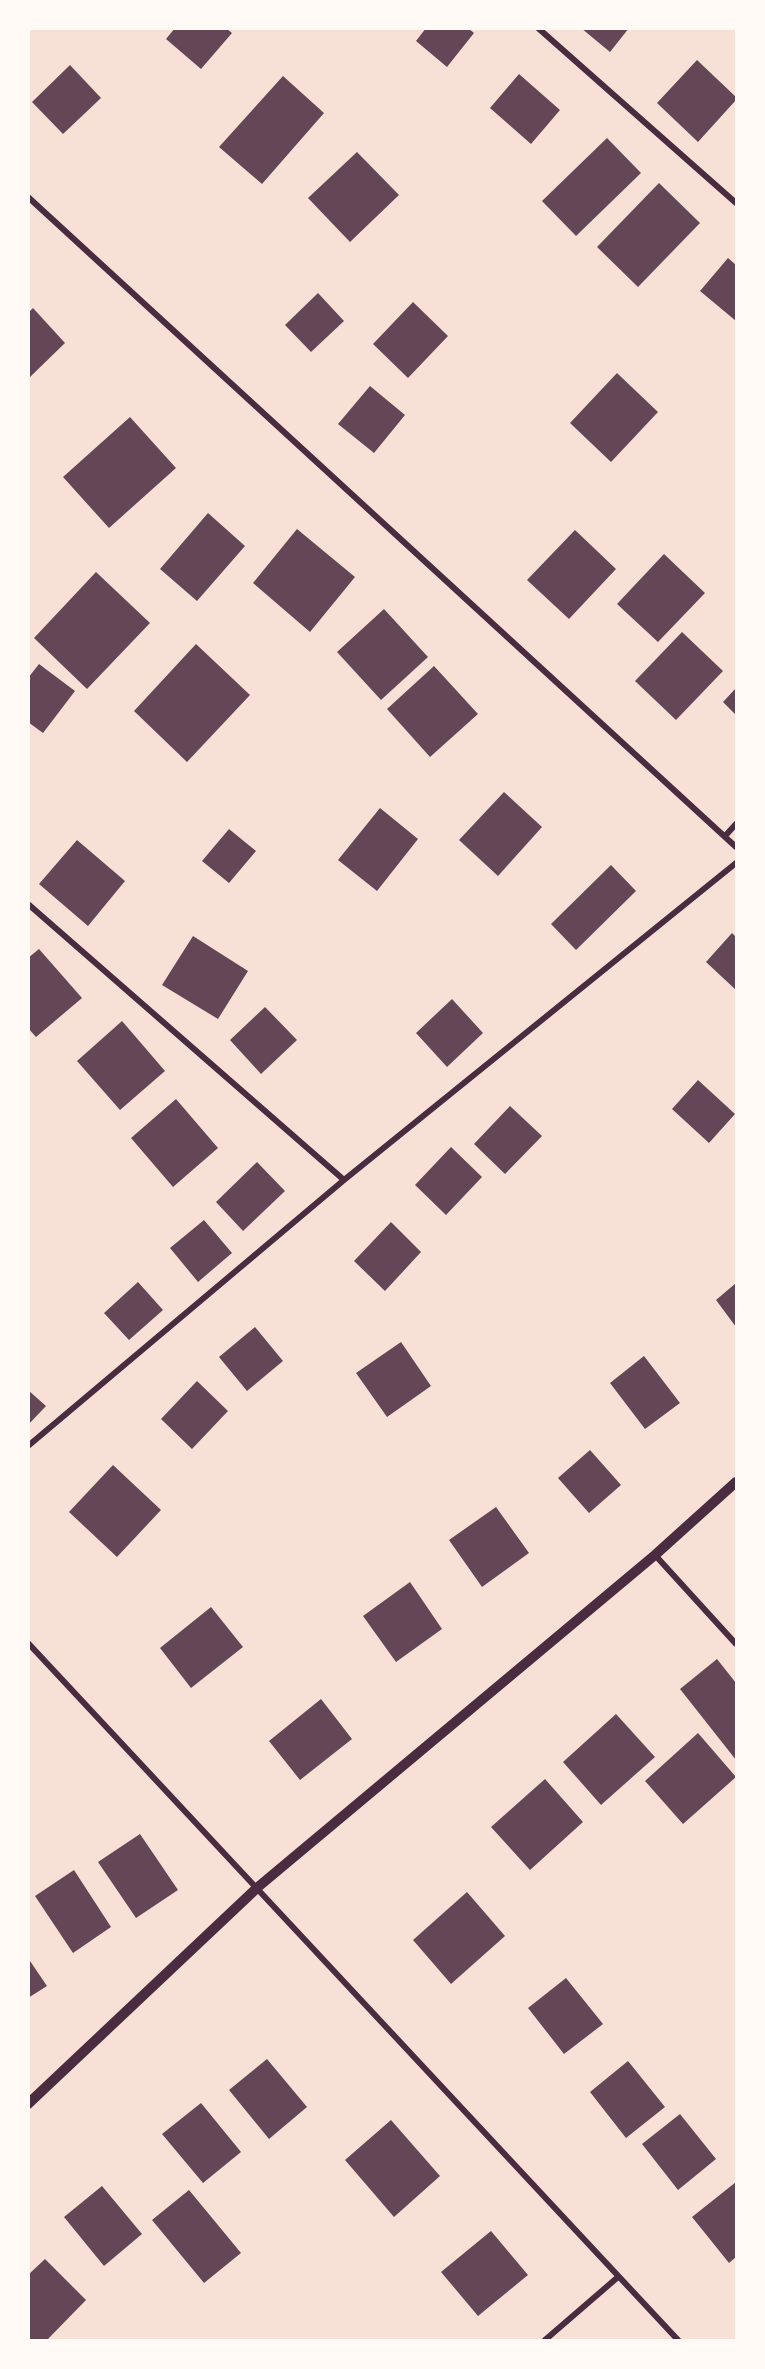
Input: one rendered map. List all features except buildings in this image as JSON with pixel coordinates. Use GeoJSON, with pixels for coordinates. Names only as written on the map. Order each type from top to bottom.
{"type":"FeatureCollection","features":[{"type":"Feature","properties":{"kind":"street"},"geometry":{"type":"LineString","coordinates":[[537,28],[736,203]]}},
{"type":"Feature","properties":{"kind":"street"},"geometry":{"type":"LineString","coordinates":[[28,197],[736,847]]}},
{"type":"Feature","properties":{"kind":"street"},"geometry":{"type":"LineString","coordinates":[[725,836],[736,824]]}},
{"type":"Feature","properties":{"kind":"street"},"geometry":{"type":"LineString","coordinates":[[28,1446],[344,1180],[736,862]]}},
{"type":"Feature","properties":{"kind":"street"},"geometry":{"type":"LineString","coordinates":[[28,904],[344,1180]]}},
{"type":"Feature","properties":{"kind":"street"},"geometry":{"type":"LineString","coordinates":[[28,2104],[258,1887],[655,1556],[736,1482]]}},
{"type":"Feature","properties":{"kind":"street"},"geometry":{"type":"LineString","coordinates":[[655,1556],[736,1644]]}},
{"type":"Feature","properties":{"kind":"street"},"geometry":{"type":"LineString","coordinates":[[28,1642],[678,2340]]}},
{"type":"Feature","properties":{"kind":"street"},"geometry":{"type":"LineString","coordinates":[[545,2340],[618,2277]]}}]}
